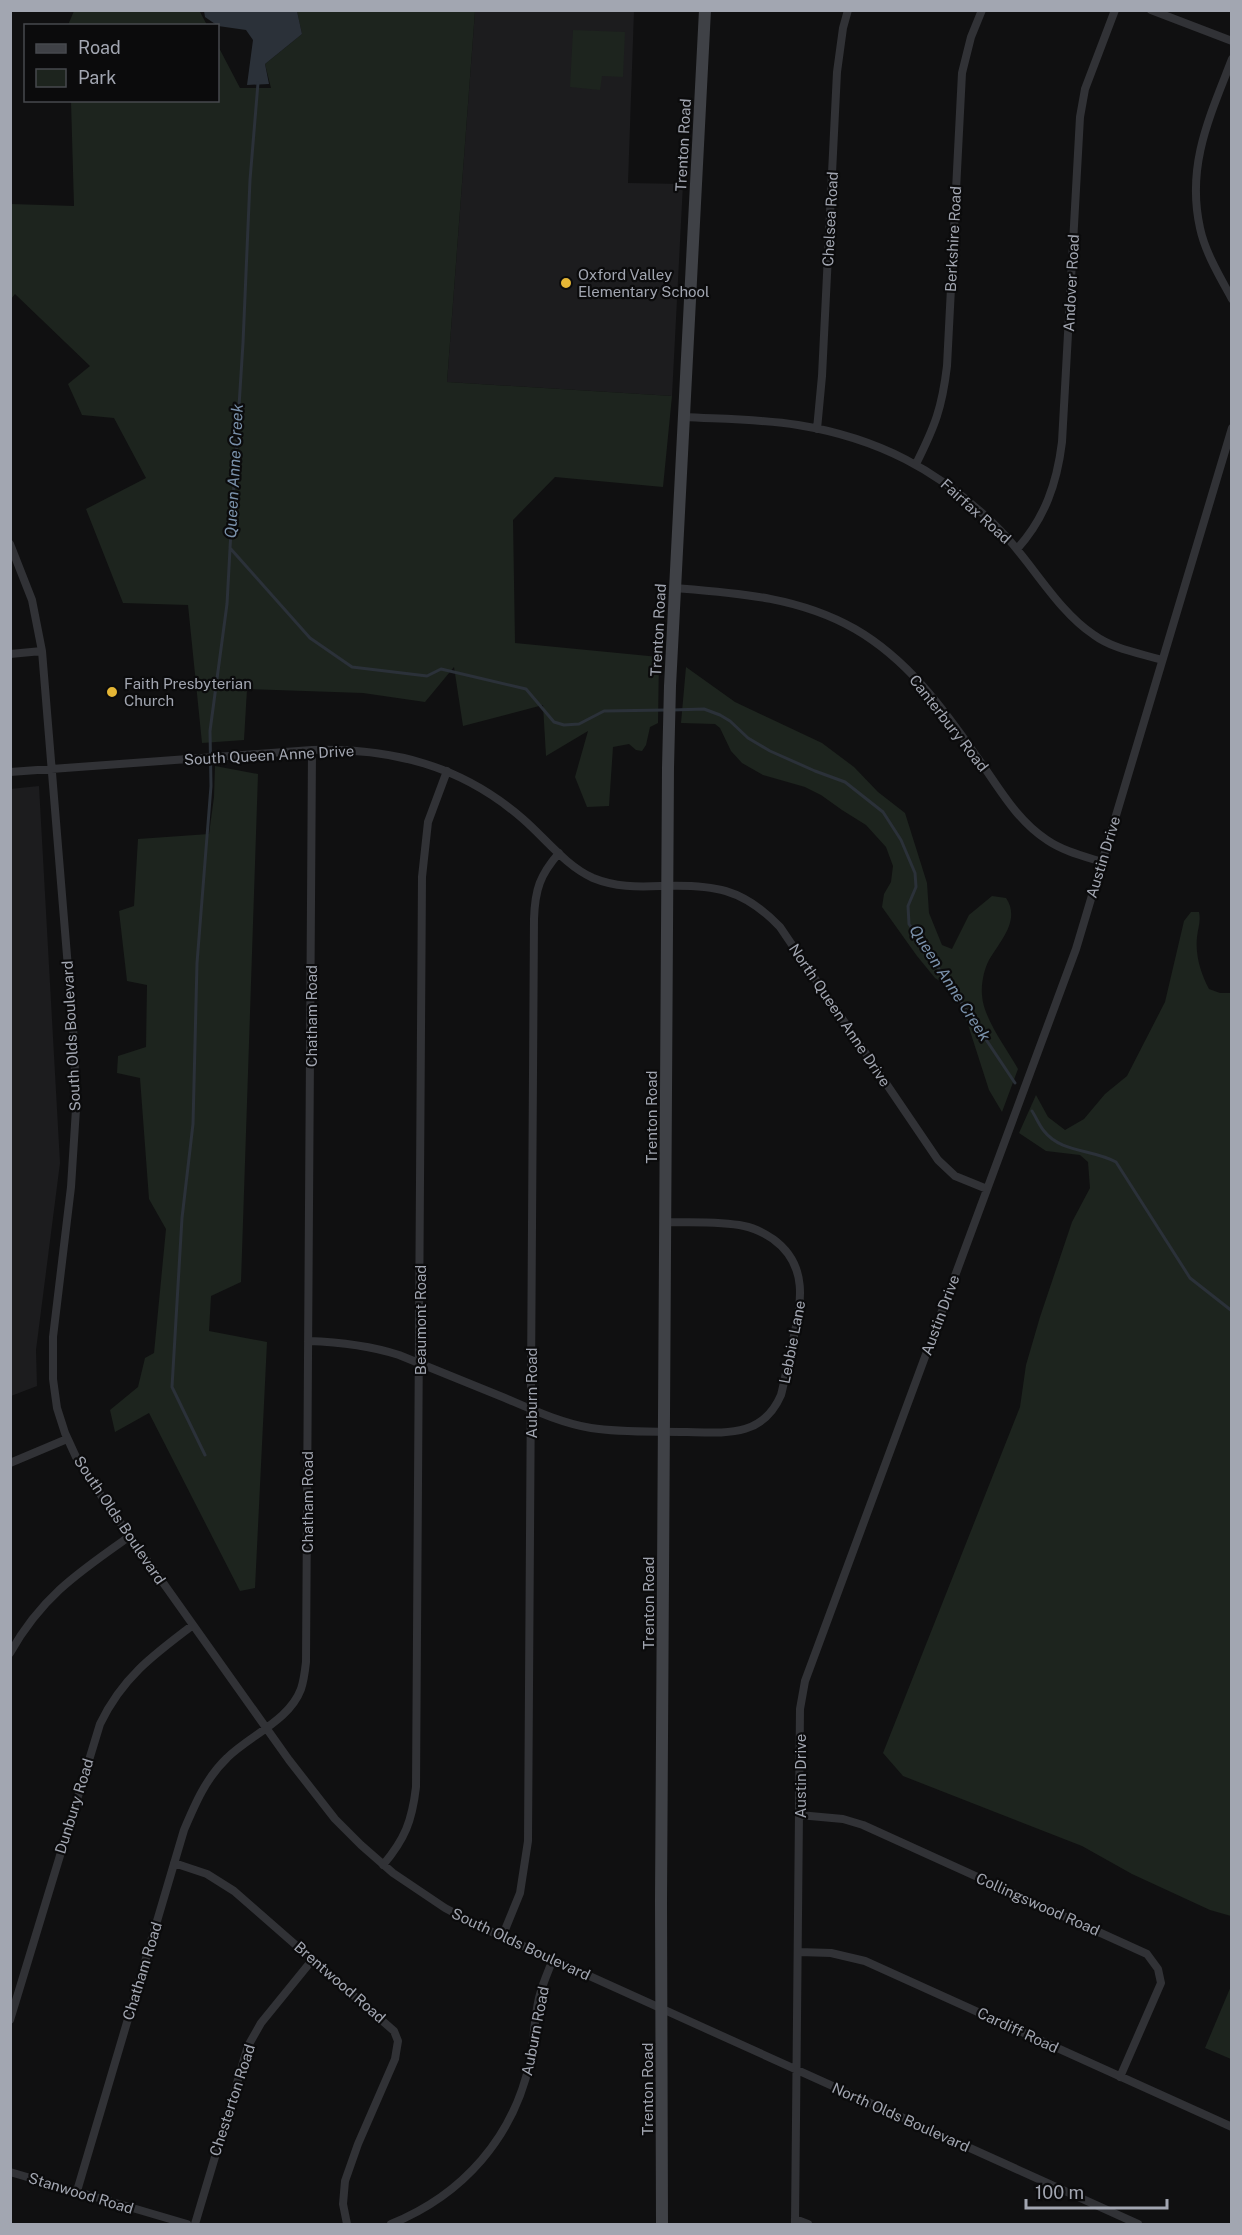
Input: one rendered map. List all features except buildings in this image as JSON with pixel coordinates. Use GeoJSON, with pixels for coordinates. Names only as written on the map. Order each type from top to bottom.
{"type":"FeatureCollection","features":[{"type":"Feature","properties":{"kind":"main road","name":"Trenton Road"},"geometry":{"type":"LineString","coordinates":[[662,2224],[661,1901],[669,719],[705,10]]}},
{"type":"Feature","properties":{"kind":"street","name":"Chelsea Road"},"geometry":{"type":"LineString","coordinates":[[817,429],[822,376],[837,72],[848,10]]}},
{"type":"Feature","properties":{"kind":"street","name":"Berkshire Road"},"geometry":{"type":"LineString","coordinates":[[916,464],[933,430],[944,394],[962,73],[982,10]]}},
{"type":"Feature","properties":{"kind":"street","name":"Andover Road"},"geometry":{"type":"LineString","coordinates":[[1017,549],[1048,504],[1059,464],[1081,109],[1085,89],[1115,10]]}},
{"type":"Feature","properties":{"kind":"street"},"geometry":{"type":"LineString","coordinates":[[1151,10],[1232,41]]}},
{"type":"Feature","properties":{"kind":"street"},"geometry":{"type":"LineString","coordinates":[[1232,59],[1202,140],[1196,182],[1203,236],[1232,299]]}},
{"type":"Feature","properties":{"kind":"street","name":"Fairfax Road"},"geometry":{"type":"LineString","coordinates":[[684,417],[786,423],[817,429],[867,442],[916,464],[936,475],[997,527],[1063,606],[1093,635],[1113,645],[1162,660]]}},
{"type":"Feature","properties":{"kind":"street","name":"Austin Drive"},"geometry":{"type":"LineString","coordinates":[[795,2222],[800,1709],[805,1681],[1076,949],[1232,428]]}},
{"type":"Feature","properties":{"kind":"street","name":"South Olds Boulevard"},"geometry":{"type":"LineString","coordinates":[[10,544],[32,600],[42,651],[74,1041],[75,1097],[71,1187],[52,1350],[57,1408],[67,1438],[88,1477],[305,1783],[335,1819],[383,1865],[445,1908],[502,1937],[663,2009]]}},
{"type":"Feature","properties":{"kind":"street","name":"Canterbury Road"},"geometry":{"type":"LineString","coordinates":[[675,588],[784,600],[823,613],[856,630],[899,662],[920,683],[977,756],[1009,803],[1031,828],[1056,845],[1102,862]]}},
{"type":"Feature","properties":{"kind":"street"},"geometry":{"type":"LineString","coordinates":[[10,654],[42,651]]}},
{"type":"Feature","properties":{"kind":"street","name":"South Queen Anne Drive"},"geometry":{"type":"LineString","coordinates":[[10,772],[312,750],[358,750],[388,754],[447,771],[495,797],[534,828],[582,872],[610,883],[636,887],[667,886]]}},
{"type":"Feature","properties":{"kind":"street","name":"Chatham Road"},"geometry":{"type":"LineString","coordinates":[[76,2192],[188,1821],[209,1778],[227,1757],[279,1718],[295,1701],[303,1681],[306,1662],[312,750]]}},
{"type":"Feature","properties":{"kind":"street","name":"Beaumont Road"},"geometry":{"type":"LineString","coordinates":[[383,1865],[406,1833],[414,1806],[416,1787],[422,865],[428,822],[447,771]]}},
{"type":"Feature","properties":{"kind":"street","name":"Auburn Road"},"geometry":{"type":"LineString","coordinates":[[502,1937],[520,1893],[528,1841],[535,897],[540,880],[559,853]]}},
{"type":"Feature","properties":{"kind":"street","name":"North Queen Anne Drive"},"geometry":{"type":"LineString","coordinates":[[667,886],[712,888],[733,892],[755,904],[771,917],[801,957],[938,1160],[955,1176],[987,1189]]}},
{"type":"Feature","properties":{"kind":"street","name":"Lebbie Lane"},"geometry":{"type":"LineString","coordinates":[[308,1341],[369,1346],[420,1363],[546,1416],[590,1428],[624,1431],[735,1432],[746,1429],[766,1418],[776,1406],[781,1395],[801,1304],[799,1278],[790,1256],[778,1243],[753,1228],[730,1224],[665,1222]]}},
{"type":"Feature","properties":{"kind":"street"},"geometry":{"type":"LineString","coordinates":[[10,1463],[67,1438]]}},
{"type":"Feature","properties":{"kind":"street"},"geometry":{"type":"LineString","coordinates":[[10,1653],[32,1618],[59,1588],[130,1536]]}},
{"type":"Feature","properties":{"kind":"street","name":"Dunbury Road"},"geometry":{"type":"LineString","coordinates":[[10,2020],[100,1724],[125,1682],[142,1664],[193,1625]]}},
{"type":"Feature","properties":{"kind":"street","name":"Collingswood Road"},"geometry":{"type":"LineString","coordinates":[[799,1815],[843,1819],[863,1825],[1147,1954],[1158,1969],[1161,1983],[1120,2077]]}},
{"type":"Feature","properties":{"kind":"street","name":"Brentwood Road"},"geometry":{"type":"LineString","coordinates":[[174,1863],[198,1870],[219,1881],[387,2022],[394,2031],[398,2042],[395,2059],[346,2175],[343,2198],[347,2224]]}},
{"type":"Feature","properties":{"kind":"street","name":"Cardiff Road"},"geometry":{"type":"LineString","coordinates":[[799,1952],[831,1953],[865,1961],[1232,2127]]}},
{"type":"Feature","properties":{"kind":"street","name":"Chesterton Road"},"geometry":{"type":"LineString","coordinates":[[195,2224],[248,2046],[261,2023],[313,1959]]}},
{"type":"Feature","properties":{"kind":"street","name":"Auburn Road"},"geometry":{"type":"LineString","coordinates":[[392,2224],[425,2209],[459,2184],[486,2157],[507,2126],[524,2085],[539,1998],[553,1959]]}},
{"type":"Feature","properties":{"kind":"street","name":"North Olds Boulevard"},"geometry":{"type":"LineString","coordinates":[[663,2009],[1138,2224]]}},
{"type":"Feature","properties":{"kind":"street","name":"Stanwood Road"},"geometry":{"type":"LineString","coordinates":[[10,2172],[187,2224]]}},
{"type":"Feature","properties":{"kind":"street"},"geometry":{"type":"LineString","coordinates":[[795,2222],[808,2224]]}},
{"type":"Feature","properties":{"kind":"shaded area"},"geometry":{"type":"Polygon","coordinates":[[[204,11],[297,11],[302,34],[265,64],[269,84],[247,85],[253,40],[246,30],[219,26],[205,17],[204,11]]]}},
{"type":"Feature","properties":{"kind":"shaded area","name":"Oxford Valley Elementary School"},"geometry":{"type":"Polygon","coordinates":[[[475,11],[634,11],[628,183],[683,184],[672,396],[447,382],[475,11]]]}},
{"type":"Feature","properties":{"kind":"shaded area"},"geometry":{"type":"Polygon","coordinates":[[[39,786],[60,1163],[36,1350],[37,1386],[11,1396],[10,789],[39,786]]]}},
{"type":"Feature","properties":{"kind":"green space"},"geometry":{"type":"Polygon","coordinates":[[[199,10],[206,24],[68,24],[74,11],[199,10]]]}},
{"type":"Feature","properties":{"kind":"green space"},"geometry":{"type":"Polygon","coordinates":[[[297,11],[475,11],[447,382],[672,396],[663,487],[555,477],[513,520],[515,643],[659,657],[658,723],[650,727],[646,745],[642,751],[636,750],[629,744],[613,747],[609,806],[587,807],[575,777],[588,731],[546,756],[543,705],[463,726],[454,667],[425,702],[363,693],[247,689],[244,740],[202,743],[188,605],[123,603],[86,509],[146,478],[114,418],[82,415],[68,384],[90,366],[15,294],[11,299],[11,204],[74,206],[71,102],[219,102],[219,48],[240,88],[271,88],[265,64],[302,34],[297,11]]]}},
{"type":"Feature","properties":{"kind":"green space"},"geometry":{"type":"Polygon","coordinates":[[[573,30],[625,32],[623,77],[602,76],[600,90],[570,87],[573,30]]]}},
{"type":"Feature","properties":{"kind":"green space"},"geometry":{"type":"Polygon","coordinates":[[[686,667],[735,702],[822,743],[854,767],[878,792],[905,813],[927,883],[929,913],[942,945],[952,949],[969,915],[992,896],[1006,898],[1010,906],[1010,922],[987,964],[982,991],[986,1013],[1018,1069],[1002,1112],[989,1090],[962,1006],[946,985],[935,978],[917,956],[882,907],[884,894],[891,882],[893,866],[886,847],[866,825],[821,795],[805,787],[763,775],[742,763],[731,751],[720,728],[715,724],[681,723],[686,667]]]}},
{"type":"Feature","properties":{"kind":"green space"},"geometry":{"type":"Polygon","coordinates":[[[215,766],[258,774],[241,1282],[211,1296],[209,1331],[267,1342],[255,1588],[240,1591],[149,1413],[115,1432],[110,1410],[138,1387],[145,1358],[154,1353],[166,1229],[149,1199],[140,1078],[117,1073],[118,1056],[146,1047],[147,985],[127,981],[119,911],[134,906],[138,839],[209,834],[215,766]]]}},
{"type":"Feature","properties":{"kind":"green space"},"geometry":{"type":"Polygon","coordinates":[[[1191,912],[1199,912],[1197,951],[1201,971],[1209,989],[1220,993],[1232,993],[1231,1916],[1210,1910],[1132,1874],[1082,1846],[903,1776],[883,1753],[1020,1407],[1026,1365],[1040,1317],[1072,1222],[1090,1188],[1088,1162],[1080,1155],[1046,1151],[1019,1133],[1036,1095],[1048,1117],[1065,1130],[1084,1119],[1105,1094],[1127,1076],[1165,1002],[1184,921],[1191,912]]]}},
{"type":"Feature","properties":{"kind":"green space"},"geometry":{"type":"Polygon","coordinates":[[[1231,1986],[1231,2059],[1205,2048],[1231,1986]]]}},
{"type":"Feature","properties":{"kind":"waterway","name":"Queen Anne Creek"},"geometry":{"type":"LineString","coordinates":[[258,83],[250,180],[243,343],[230,548],[310,638],[352,667],[427,676],[441,669],[526,689],[554,722],[564,725],[579,724],[604,711],[666,710]]}},
{"type":"Feature","properties":{"kind":"waterway"},"geometry":{"type":"LineString","coordinates":[[205,1455],[172,1387],[182,1218],[193,1124],[197,963],[211,786],[210,731],[227,604],[230,549]]}},
{"type":"Feature","properties":{"kind":"waterway","name":"Queen Anne Creek"},"geometry":{"type":"LineString","coordinates":[[672,710],[704,709],[720,715],[748,738],[770,751],[845,782],[883,812],[901,840],[915,873],[916,887],[908,906],[909,924],[1015,1083]]}},
{"type":"Feature","properties":{"kind":"waterway","name":"Queen Anne Creek"},"geometry":{"type":"LineString","coordinates":[[1032,1111],[1044,1131],[1059,1143],[1116,1162],[1190,1278],[1232,1311]]}},
{"type":"Feature","properties":{"kind":"place","name":"Oxford Valley Elementary School"},"geometry":{"type":"Point","coordinates":[566,283]}},
{"type":"Feature","properties":{"kind":"place","name":"Faith Presbyterian Church"},"geometry":{"type":"Point","coordinates":[112,692]}}]}
